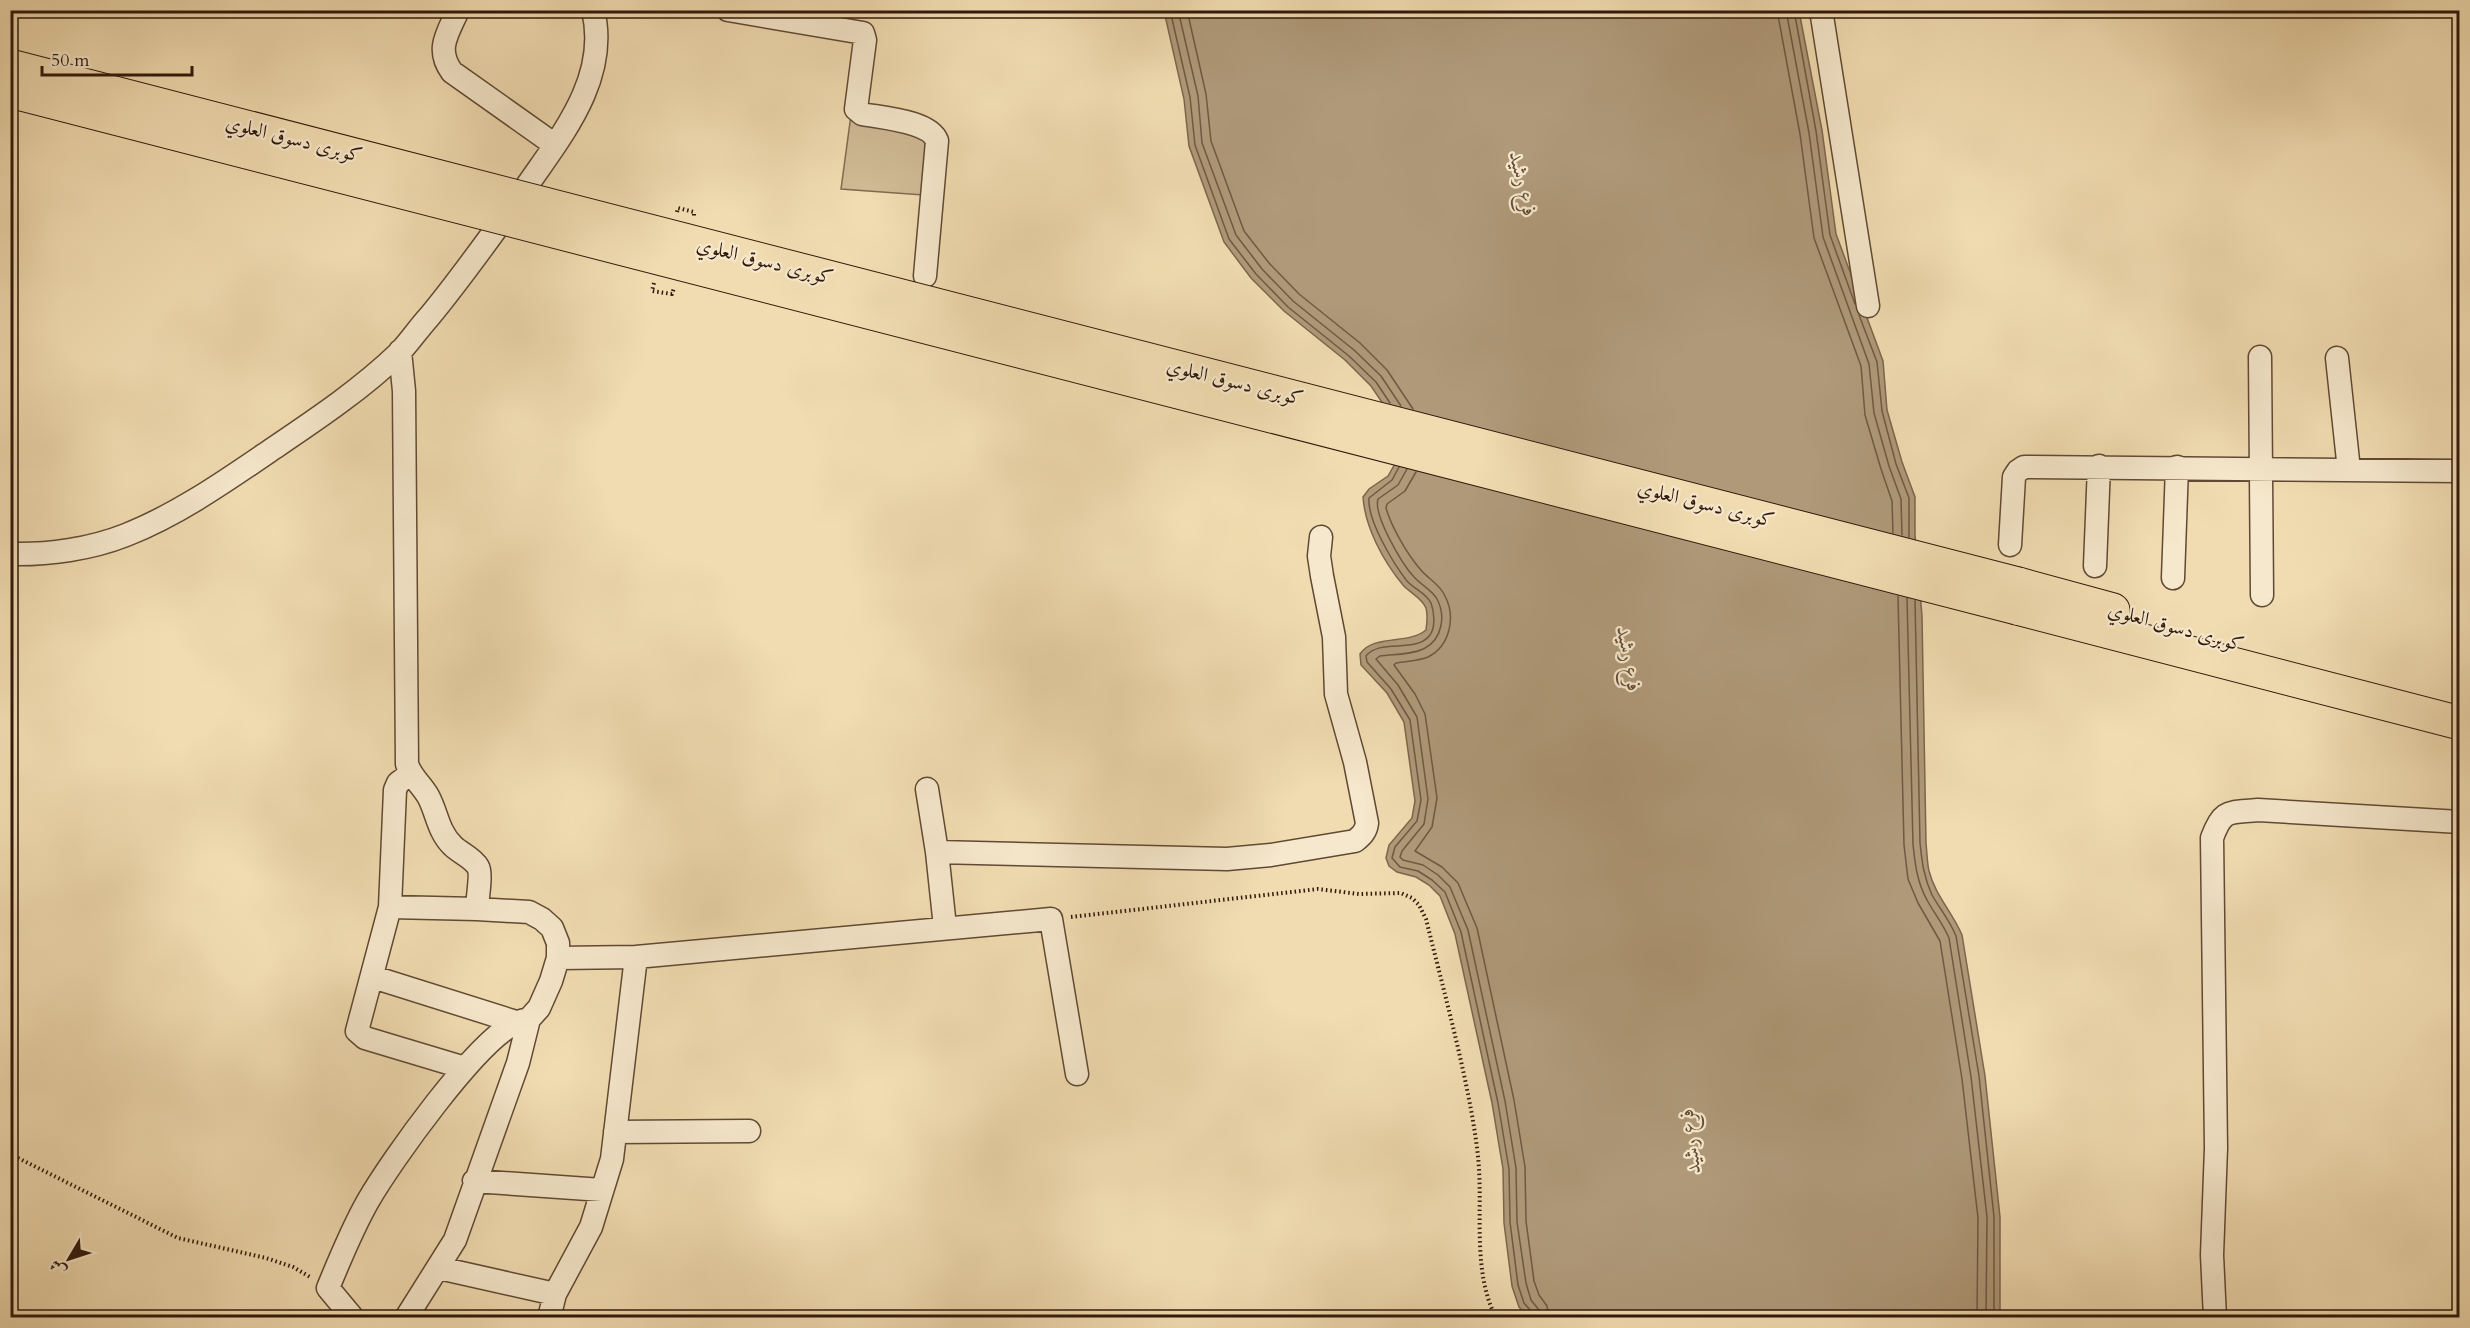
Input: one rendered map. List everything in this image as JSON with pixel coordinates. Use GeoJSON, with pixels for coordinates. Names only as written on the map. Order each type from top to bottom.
{"type":"FeatureCollection","features":[{"type":"Feature","properties":{"kind":"highway","name":"كوبرى دسوق العلوي"},"geometry":{"type":"LineString","coordinates":[[10,66],[2018,596],[2460,723]]}},
{"type":"Feature","properties":{"kind":"highway","name":"كوبرى دسوق العلوي"},"geometry":{"type":"LineString","coordinates":[[10,91],[2018,596],[2460,701]]}},
{"type":"Feature","properties":{"kind":"street"},"geometry":{"type":"LineString","coordinates":[[458,10],[443,46],[447,65],[452,72],[555,145]]}},
{"type":"Feature","properties":{"kind":"street"},"geometry":{"type":"LineString","coordinates":[[10,554],[50,553],[125,536],[191,503],[310,424],[400,351],[466,273],[579,107],[592,75],[597,48],[597,27],[593,10]]}},
{"type":"Feature","properties":{"kind":"street"},"geometry":{"type":"LineString","coordinates":[[728,10],[863,33],[865,40],[856,109],[862,114],[925,127],[935,135],[937,141],[925,276]]}},
{"type":"Feature","properties":{"kind":"street"},"geometry":{"type":"LineString","coordinates":[[1821,10],[1868,306]]}},
{"type":"Feature","properties":{"kind":"street"},"geometry":{"type":"LineString","coordinates":[[400,351],[405,391],[407,765],[410,774],[430,800],[444,835],[452,845],[477,866],[480,872],[477,909]]}},
{"type":"Feature","properties":{"kind":"street"},"geometry":{"type":"LineString","coordinates":[[2260,357],[2262,595]]}},
{"type":"Feature","properties":{"kind":"street"},"geometry":{"type":"LineString","coordinates":[[2337,358],[2349,470]]}},
{"type":"Feature","properties":{"kind":"street"},"geometry":{"type":"LineString","coordinates":[[2010,545],[2014,477],[2021,468],[2099,466],[2460,471]]}},
{"type":"Feature","properties":{"kind":"street"},"geometry":{"type":"LineString","coordinates":[[2095,566],[2099,466]]}},
{"type":"Feature","properties":{"kind":"street"},"geometry":{"type":"LineString","coordinates":[[2173,578],[2177,467]]}},
{"type":"Feature","properties":{"kind":"street"},"geometry":{"type":"LineString","coordinates":[[937,852],[1227,859],[1271,855],[1355,841],[1366,829],[1367,823],[1355,762],[1336,694],[1334,637],[1319,556],[1321,537]]}},
{"type":"Feature","properties":{"kind":"street"},"geometry":{"type":"LineString","coordinates":[[410,774],[399,783],[395,790],[390,907],[373,977],[357,1028],[358,1033],[365,1038],[465,1068]]}},
{"type":"Feature","properties":{"kind":"street"},"geometry":{"type":"LineString","coordinates":[[927,789],[945,927]]}},
{"type":"Feature","properties":{"kind":"street"},"geometry":{"type":"LineString","coordinates":[[2215,1317],[2212,1255],[2216,1148],[2212,838],[2218,820],[2229,813],[2258,810],[2460,822]]}},
{"type":"Feature","properties":{"kind":"street"},"geometry":{"type":"LineString","coordinates":[[353,1317],[328,1288],[353,1229],[369,1199],[420,1126],[465,1068],[491,1041],[539,1008],[558,958],[558,943],[552,928],[529,912],[390,907]]}},
{"type":"Feature","properties":{"kind":"street"},"geometry":{"type":"LineString","coordinates":[[558,958],[636,957],[1051,919],[1077,1074]]}},
{"type":"Feature","properties":{"kind":"street"},"geometry":{"type":"LineString","coordinates":[[549,1317],[555,1294],[591,1227],[612,1159],[636,957]]}},
{"type":"Feature","properties":{"kind":"street"},"geometry":{"type":"LineString","coordinates":[[373,977],[523,1021]]}},
{"type":"Feature","properties":{"kind":"street"},"geometry":{"type":"LineString","coordinates":[[406,1317],[455,1240],[474,1181],[518,1063],[523,1021]]}},
{"type":"Feature","properties":{"kind":"street"},"geometry":{"type":"LineString","coordinates":[[615,1132],[749,1131]]}},
{"type":"Feature","properties":{"kind":"street"},"geometry":{"type":"LineString","coordinates":[[474,1181],[602,1190]]}},
{"type":"Feature","properties":{"kind":"street"},"geometry":{"type":"LineString","coordinates":[[439,1268],[555,1294]]}},
{"type":"Feature","properties":{"kind":"path"},"geometry":{"type":"LineString","coordinates":[[677,213],[678,208],[694,212]]}},
{"type":"Feature","properties":{"kind":"path"},"geometry":{"type":"LineString","coordinates":[[662,284],[654,283],[652,291],[672,294]]}},
{"type":"Feature","properties":{"kind":"path"},"geometry":{"type":"LineString","coordinates":[[1051,919],[1318,889],[1359,894],[1401,893],[1412,898],[1419,905],[1426,919],[1472,1114],[1479,1170],[1479,1221],[1483,1272],[1489,1302],[1496,1317]]}},
{"type":"Feature","properties":{"kind":"path"},"geometry":{"type":"LineString","coordinates":[[10,1154],[178,1238],[266,1258],[292,1267],[328,1288]]}},
{"type":"Feature","properties":{"kind":"shaded area"},"geometry":{"type":"Polygon","coordinates":[[[851,115],[926,129],[923,195],[841,189],[851,115]]]}},
{"type":"Feature","properties":{"kind":"water","name":"فرع رشيد"},"geometry":{"type":"Polygon","coordinates":[[[1164,11],[1799,11],[1822,130],[1836,234],[1883,361],[1887,410],[1915,497],[1915,535],[1922,616],[1927,861],[1935,888],[1962,935],[1985,1076],[2000,1217],[2000,1317],[1529,1318],[1519,1307],[1512,1286],[1504,1223],[1503,1169],[1492,1103],[1455,934],[1440,896],[1416,877],[1397,872],[1389,866],[1386,858],[1389,845],[1412,818],[1415,801],[1404,722],[1387,693],[1361,665],[1360,654],[1373,644],[1419,635],[1426,630],[1427,619],[1424,604],[1403,585],[1382,555],[1371,532],[1364,508],[1363,497],[1369,489],[1388,476],[1396,462],[1392,417],[1371,386],[1345,360],[1284,311],[1251,278],[1224,242],[1189,146],[1184,99],[1164,11]]]}}]}
